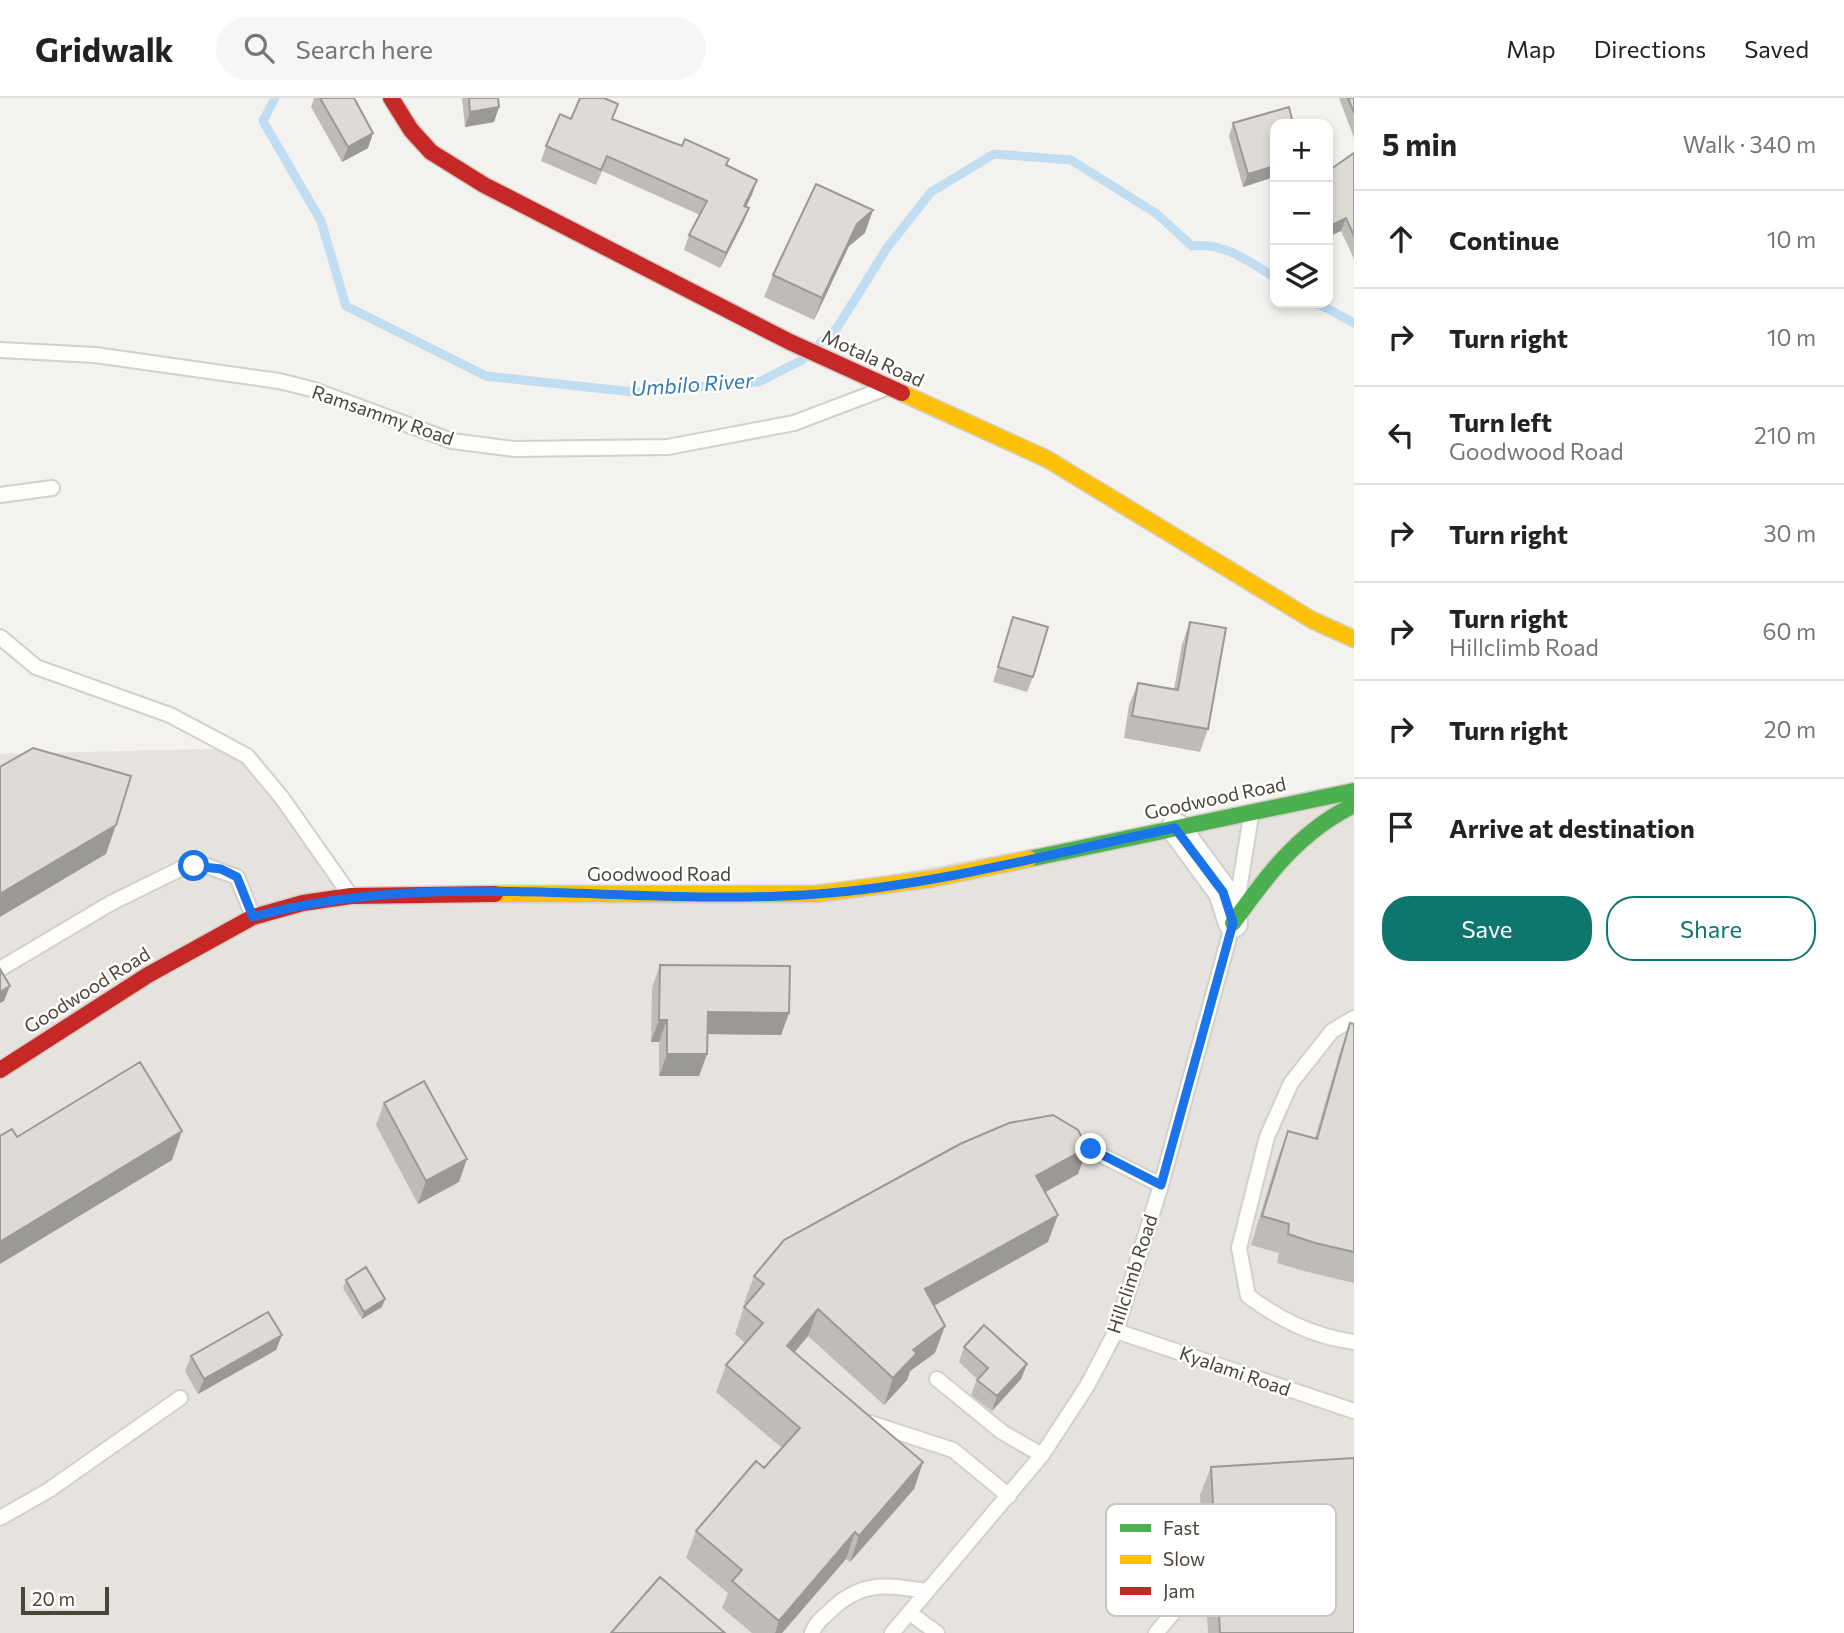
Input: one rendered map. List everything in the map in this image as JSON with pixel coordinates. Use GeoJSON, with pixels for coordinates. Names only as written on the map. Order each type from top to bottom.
{"type":"FeatureCollection","features":[{"type":"Feature","properties":{"kind":"street","name":"Motala Road"},"geometry":{"type":"LineString","coordinates":[[391,98],[421,142],[441,160],[484,185],[790,342],[1047,460],[1312,620],[1354,639]]}},
{"type":"Feature","properties":{"kind":"street","name":"Goodwood Road"},"geometry":{"type":"LineString","coordinates":[[0,1070],[148,975],[253,917],[303,904],[351,896],[421,893],[624,896],[816,894],[931,879],[1354,791]]}},
{"type":"Feature","properties":{"kind":"street"},"geometry":{"type":"LineString","coordinates":[[1233,923],[1272,868],[1300,837],[1354,805]]}},
{"type":"Feature","properties":{"kind":"street"},"geometry":{"type":"LineString","coordinates":[[1175,828],[1223,892],[1233,923]]}},
{"type":"Feature","properties":{"kind":"lane","name":"Ramsammy Road"},"geometry":{"type":"LineString","coordinates":[[0,350],[95,355],[279,381],[311,389],[452,441],[514,449],[668,447],[794,423],[886,388]]}},
{"type":"Feature","properties":{"kind":"lane"},"geometry":{"type":"LineString","coordinates":[[0,495],[52,488]]}},
{"type":"Feature","properties":{"kind":"lane"},"geometry":{"type":"LineString","coordinates":[[0,637],[36,667],[170,715],[247,756],[282,798],[351,896]]}},
{"type":"Feature","properties":{"kind":"lane","name":"Hillclimb Road"},"geometry":{"type":"LineString","coordinates":[[892,1633],[1042,1455],[1087,1386],[1116,1331],[1161,1185],[1233,923],[1251,811]]}},
{"type":"Feature","properties":{"kind":"lane"},"geometry":{"type":"LineString","coordinates":[[0,969],[111,903],[180,869],[194,866],[221,869],[237,877],[253,917]]}},
{"type":"Feature","properties":{"kind":"lane"},"geometry":{"type":"LineString","coordinates":[[1354,1018],[1332,1031],[1290,1083],[1267,1137],[1239,1248],[1248,1296],[1286,1322],[1308,1331],[1354,1342]]}},
{"type":"Feature","properties":{"kind":"lane"},"geometry":{"type":"LineString","coordinates":[[1057,1133],[1161,1185]]}},
{"type":"Feature","properties":{"kind":"lane","name":"Kyalami Road"},"geometry":{"type":"LineString","coordinates":[[1116,1331],[1354,1411]]}},
{"type":"Feature","properties":{"kind":"lane"},"geometry":{"type":"LineString","coordinates":[[937,1378],[1002,1432],[1042,1455]]}},
{"type":"Feature","properties":{"kind":"lane"},"geometry":{"type":"LineString","coordinates":[[0,1518],[49,1490],[180,1398]]}},
{"type":"Feature","properties":{"kind":"lane"},"geometry":{"type":"LineString","coordinates":[[859,1415],[877,1426],[953,1450],[1009,1496]]}},
{"type":"Feature","properties":{"kind":"lane"},"geometry":{"type":"LineString","coordinates":[[812,1633],[815,1626],[843,1598],[859,1590],[891,1586],[927,1591]]}},
{"type":"Feature","properties":{"kind":"lane"},"geometry":{"type":"LineString","coordinates":[[910,1613],[937,1633]]}},
{"type":"Feature","properties":{"kind":"lane"},"geometry":{"type":"LineString","coordinates":[[1156,1633],[1170,1616]]}},
{"type":"Feature","properties":{"kind":"shaded area"},"geometry":{"type":"Polygon","coordinates":[[[249,748],[288,796],[353,893],[818,888],[1354,789],[1354,1633],[0,1633],[0,754],[249,748]]]}},
{"type":"Feature","properties":{"kind":"building"},"geometry":{"type":"Polygon","coordinates":[[[320,98],[354,98],[373,133],[348,147],[320,98]]]}},
{"type":"Feature","properties":{"kind":"building"},"geometry":{"type":"Polygon","coordinates":[[[469,98],[498,98],[499,107],[470,112],[469,98]]]}},
{"type":"Feature","properties":{"kind":"building"},"geometry":{"type":"Polygon","coordinates":[[[580,98],[604,98],[618,104],[612,119],[682,146],[685,139],[729,159],[726,165],[757,180],[744,206],[749,208],[726,253],[689,235],[707,201],[607,156],[601,170],[546,146],[560,114],[571,119],[580,98]]]}},
{"type":"Feature","properties":{"kind":"building"},"geometry":{"type":"Polygon","coordinates":[[[1348,98],[1354,98],[1354,113],[1348,98]]]}},
{"type":"Feature","properties":{"kind":"building"},"geometry":{"type":"Polygon","coordinates":[[[1289,107],[1292,119],[1270,119],[1270,167],[1248,174],[1233,123],[1289,107]]]}},
{"type":"Feature","properties":{"kind":"building"},"geometry":{"type":"Polygon","coordinates":[[[1354,153],[1354,236],[1346,218],[1333,224],[1333,168],[1354,153]]]}},
{"type":"Feature","properties":{"kind":"building"},"geometry":{"type":"Polygon","coordinates":[[[816,184],[873,210],[857,224],[822,298],[773,275],[816,184]]]}},
{"type":"Feature","properties":{"kind":"building"},"geometry":{"type":"Polygon","coordinates":[[[1013,617],[1048,627],[1033,677],[998,667],[1013,617]]]}},
{"type":"Feature","properties":{"kind":"building"},"geometry":{"type":"Polygon","coordinates":[[[1190,622],[1226,628],[1208,729],[1132,716],[1138,683],[1178,690],[1190,622]]]}},
{"type":"Feature","properties":{"kind":"building"},"geometry":{"type":"Polygon","coordinates":[[[33,748],[131,776],[116,825],[0,894],[0,767],[33,748]]]}},
{"type":"Feature","properties":{"kind":"building"},"geometry":{"type":"Polygon","coordinates":[[[660,965],[790,966],[789,1013],[708,1012],[707,1054],[667,1054],[667,1020],[659,1020],[660,965]]]}},
{"type":"Feature","properties":{"kind":"building"},"geometry":{"type":"Polygon","coordinates":[[[0,969],[10,986],[0,992],[0,969]]]}},
{"type":"Feature","properties":{"kind":"building"},"geometry":{"type":"Polygon","coordinates":[[[1350,1023],[1354,1024],[1354,1252],[1288,1234],[1289,1224],[1262,1216],[1288,1131],[1317,1139],[1350,1023]]]}},
{"type":"Feature","properties":{"kind":"building"},"geometry":{"type":"Polygon","coordinates":[[[140,1062],[182,1131],[0,1242],[0,1136],[12,1129],[17,1137],[140,1062]]]}},
{"type":"Feature","properties":{"kind":"building"},"geometry":{"type":"Polygon","coordinates":[[[424,1081],[467,1159],[426,1181],[384,1103],[424,1081]]]}},
{"type":"Feature","properties":{"kind":"building"},"geometry":{"type":"Polygon","coordinates":[[[1053,1115],[1078,1130],[1087,1148],[1036,1176],[1058,1215],[925,1289],[945,1326],[913,1350],[917,1353],[893,1378],[818,1309],[787,1346],[923,1462],[859,1536],[855,1532],[779,1621],[732,1581],[742,1570],[696,1531],[756,1461],[764,1468],[800,1428],[726,1365],[763,1323],[744,1307],[764,1284],[754,1276],[784,1240],[960,1144],[1009,1123],[1053,1115]]]}},
{"type":"Feature","properties":{"kind":"building"},"geometry":{"type":"Polygon","coordinates":[[[366,1267],[385,1299],[364,1312],[346,1280],[366,1267]]]}},
{"type":"Feature","properties":{"kind":"building"},"geometry":{"type":"Polygon","coordinates":[[[268,1312],[282,1335],[204,1379],[191,1356],[268,1312]]]}},
{"type":"Feature","properties":{"kind":"building"},"geometry":{"type":"Polygon","coordinates":[[[984,1325],[1027,1364],[997,1396],[977,1380],[988,1368],[964,1347],[984,1325]]]}},
{"type":"Feature","properties":{"kind":"building"},"geometry":{"type":"Polygon","coordinates":[[[1354,1458],[1354,1633],[1220,1633],[1219,1616],[1336,1616],[1336,1504],[1213,1504],[1211,1467],[1354,1458]]]}},
{"type":"Feature","properties":{"kind":"building"},"geometry":{"type":"Polygon","coordinates":[[[660,1577],[725,1633],[611,1633],[660,1577]]]}},
{"type":"Feature","properties":{"kind":"waterway","name":"Umbilo River"},"geometry":{"type":"LineString","coordinates":[[275,98],[263,121],[321,221],[346,306],[486,376],[633,392],[759,382],[802,360]]}},
{"type":"Feature","properties":{"kind":"waterway","name":"Umbilo River"},"geometry":{"type":"LineString","coordinates":[[820,343],[837,328],[887,248],[931,192],[994,154],[1071,160],[1157,214],[1192,246],[1225,250],[1246,259],[1270,275]]}},
{"type":"Feature","properties":{"kind":"waterway","name":"Umbilo River"},"geometry":{"type":"LineString","coordinates":[[1326,308],[1354,323]]}},
{"type":"Feature","properties":{"kind":"traffic: fast"},"geometry":{"type":"LineString","coordinates":[[1029,859],[1354,791]]}},
{"type":"Feature","properties":{"kind":"traffic: fast"},"geometry":{"type":"LineString","coordinates":[[1233,923],[1272,871],[1301,841],[1354,805]]}},
{"type":"Feature","properties":{"kind":"traffic: slow"},"geometry":{"type":"LineString","coordinates":[[902,393],[1047,459],[1312,620],[1354,639]]}},
{"type":"Feature","properties":{"kind":"traffic: slow"},"geometry":{"type":"LineString","coordinates":[[495,894],[816,894],[931,879],[1029,859]]}},
{"type":"Feature","properties":{"kind":"traffic: jam"},"geometry":{"type":"LineString","coordinates":[[391,98],[411,130],[431,152],[484,185],[790,342],[902,393]]}},
{"type":"Feature","properties":{"kind":"traffic: jam"},"geometry":{"type":"LineString","coordinates":[[0,1070],[148,975],[253,917],[303,903],[351,896],[495,894]]}},
{"type":"Feature","properties":{"kind":"route"},"geometry":{"type":"LineString","coordinates":[[194,866],[221,869],[237,877],[253,917],[303,904],[351,896],[421,893],[624,896],[816,894],[931,879],[1175,828],[1223,892],[1233,923],[1161,1185],[1091,1149]]}}]}
